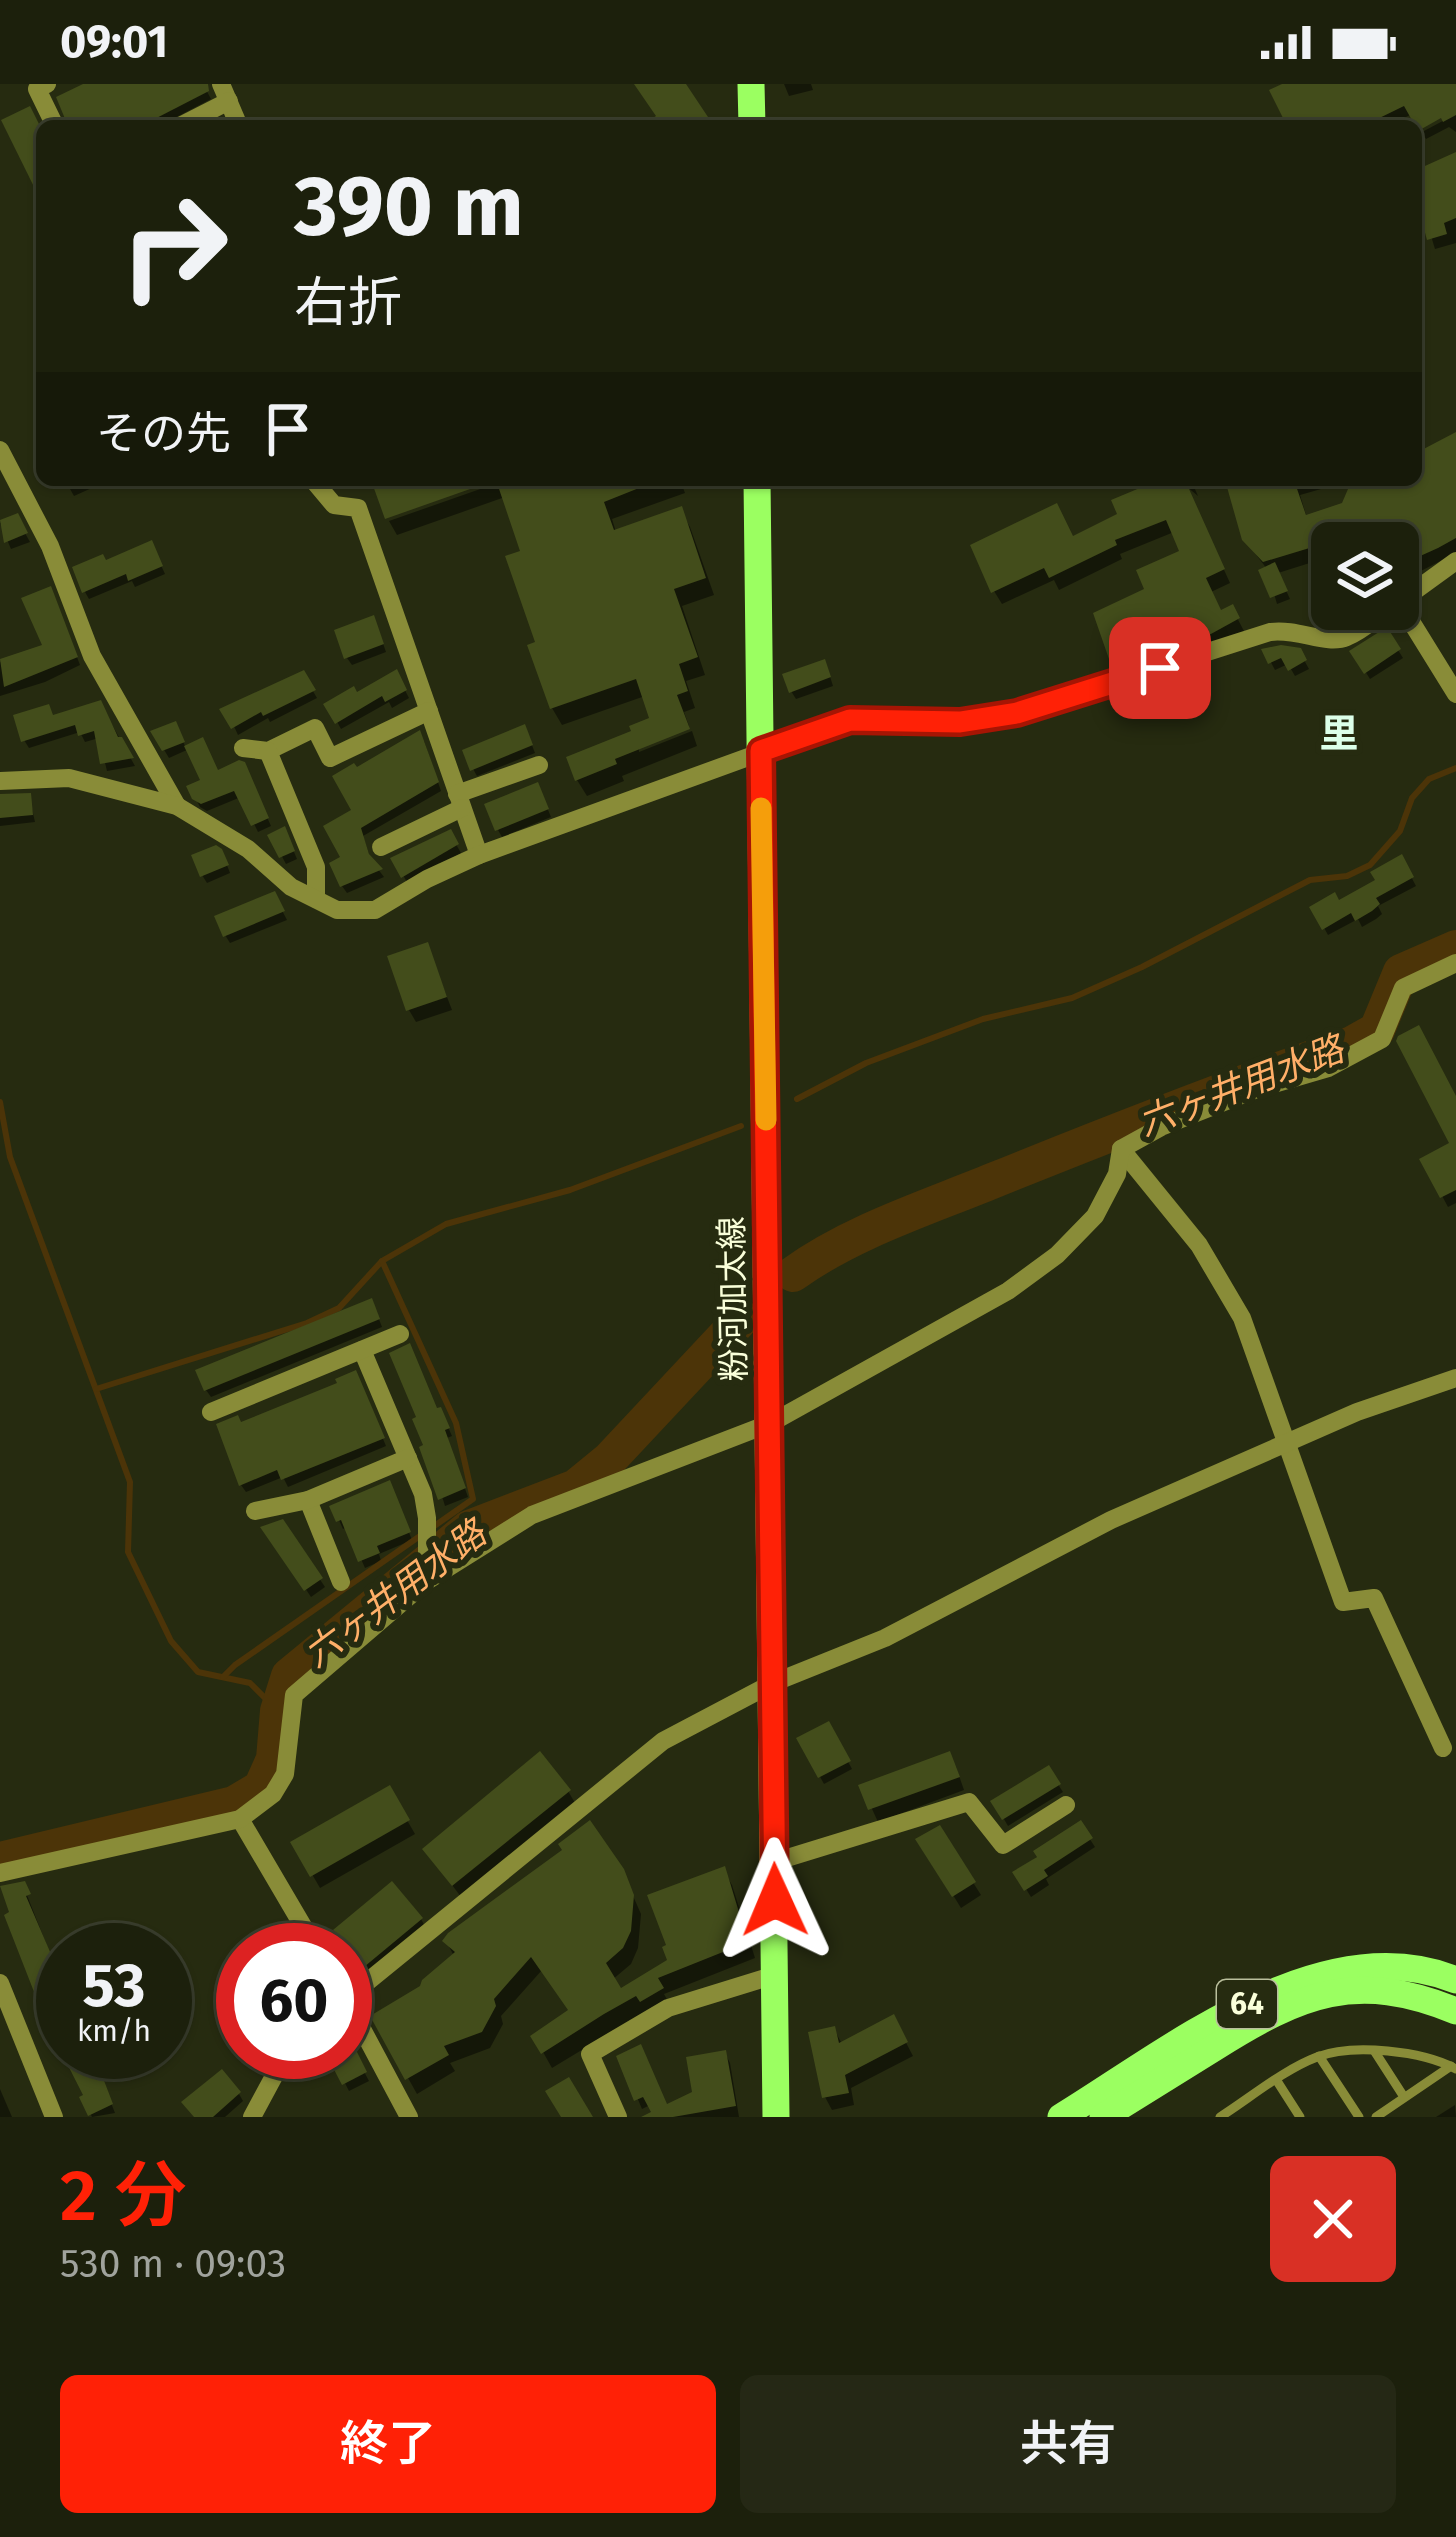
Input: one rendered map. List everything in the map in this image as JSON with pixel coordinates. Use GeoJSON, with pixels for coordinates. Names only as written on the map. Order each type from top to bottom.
{"type":"FeatureCollection","features":[{"type":"Feature","properties":{"kind":"main road"},"geometry":{"type":"LineString","coordinates":[[751,84],[752,120]]}},
{"type":"Feature","properties":{"kind":"main road","name":"粉河加太線"},"geometry":{"type":"LineString","coordinates":[[757,486],[776,2117]]}},
{"type":"Feature","properties":{"kind":"main road","name":"64"},"geometry":{"type":"LineString","coordinates":[[1068,2115],[1255,1999],[1293,1983],[1331,1971],[1386,1967],[1436,1972],[1456,1980]]}},
{"type":"Feature","properties":{"kind":"main road","name":"64"},"geometry":{"type":"LineString","coordinates":[[1103,2117],[1259,2020],[1304,1999],[1370,1990],[1419,1996],[1456,2011]]}},
{"type":"Feature","properties":{"kind":"street"},"geometry":{"type":"LineString","coordinates":[[47,84],[37,89],[52,120]]}},
{"type":"Feature","properties":{"kind":"street"},"geometry":{"type":"LineString","coordinates":[[188,120],[225,93]]}},
{"type":"Feature","properties":{"kind":"street"},"geometry":{"type":"LineString","coordinates":[[0,450],[50,546],[92,656],[178,806]]}},
{"type":"Feature","properties":{"kind":"street"},"geometry":{"type":"LineString","coordinates":[[318,486],[334,505],[358,508],[478,855]]}},
{"type":"Feature","properties":{"kind":"street"},"geometry":{"type":"LineString","coordinates":[[1419,588],[1456,561]]}},
{"type":"Feature","properties":{"kind":"street"},"geometry":{"type":"LineString","coordinates":[[0,781],[69,778],[178,806],[248,849],[291,887],[338,910],[375,910],[478,855],[850,720],[960,722],[1017,713],[1270,632],[1294,629],[1322,640],[1345,638],[1357,630]]}},
{"type":"Feature","properties":{"kind":"street"},"geometry":{"type":"LineString","coordinates":[[1416,630],[1456,694]]}},
{"type":"Feature","properties":{"kind":"street"},"geometry":{"type":"LineString","coordinates":[[243,748],[268,751],[316,728],[331,758],[429,711]]}},
{"type":"Feature","properties":{"kind":"street"},"geometry":{"type":"LineString","coordinates":[[268,751],[316,867],[316,899]]}},
{"type":"Feature","properties":{"kind":"street"},"geometry":{"type":"LineString","coordinates":[[381,848],[460,801],[539,765]]}},
{"type":"Feature","properties":{"kind":"street"},"geometry":{"type":"LineString","coordinates":[[0,1873],[240,1819],[273,1794],[285,1774],[294,1695],[427,1581],[532,1515],[770,1423],[1008,1291],[1057,1255],[1095,1216],[1109,1193],[1121,1149],[1161,1127],[1257,1089],[1328,1068],[1382,1039],[1403,988],[1456,963]]}},
{"type":"Feature","properties":{"kind":"street"},"geometry":{"type":"LineString","coordinates":[[1121,1149],[1199,1246],[1242,1318],[1343,1602],[1374,1598],[1443,1748]]}},
{"type":"Feature","properties":{"kind":"street"},"geometry":{"type":"LineString","coordinates":[[212,1412],[400,1334]]}},
{"type":"Feature","properties":{"kind":"street"},"geometry":{"type":"LineString","coordinates":[[362,1350],[423,1494],[427,1581]]}},
{"type":"Feature","properties":{"kind":"street"},"geometry":{"type":"LineString","coordinates":[[372,1977],[663,1741],[773,1683],[885,1638],[1111,1520],[1357,1412],[1456,1378]]}},
{"type":"Feature","properties":{"kind":"street"},"geometry":{"type":"LineString","coordinates":[[255,1511],[308,1500],[408,1459]]}},
{"type":"Feature","properties":{"kind":"street"},"geometry":{"type":"LineString","coordinates":[[308,1500],[341,1582]]}},
{"type":"Feature","properties":{"kind":"street"},"geometry":{"type":"LineString","coordinates":[[774,1862],[969,1802],[1003,1845],[1066,1805]]}},
{"type":"Feature","properties":{"kind":"street"},"geometry":{"type":"LineString","coordinates":[[240,1819],[301,1923]]}},
{"type":"Feature","properties":{"kind":"street"},"geometry":{"type":"LineString","coordinates":[[618,2117],[590,2054],[668,2008],[775,1975]]}},
{"type":"Feature","properties":{"kind":"street"},"geometry":{"type":"LineString","coordinates":[[0,1983],[54,2117]]}},
{"type":"Feature","properties":{"kind":"street"},"geometry":{"type":"LineString","coordinates":[[372,2049],[409,2117]]}},
{"type":"Feature","properties":{"kind":"street"},"geometry":{"type":"LineString","coordinates":[[252,2117],[272,2079]]}},
{"type":"Feature","properties":{"kind":"lane"},"geometry":{"type":"LineString","coordinates":[[1374,2050],[1404,2097]]}},
{"type":"Feature","properties":{"kind":"lane"},"geometry":{"type":"LineString","coordinates":[[1220,2117],[1319,2056],[1374,2050],[1435,2057],[1453,2067],[1376,2117]]}},
{"type":"Feature","properties":{"kind":"lane"},"geometry":{"type":"LineString","coordinates":[[1319,2056],[1359,2117]]}},
{"type":"Feature","properties":{"kind":"lane"},"geometry":{"type":"LineString","coordinates":[[1277,2081],[1300,2117]]}},
{"type":"Feature","properties":{"kind":"lane"},"geometry":{"type":"LineString","coordinates":[[1237,2106],[1244,2117]]}},
{"type":"Feature","properties":{"kind":"building"},"geometry":{"type":"Polygon","coordinates":[[[83,84],[208,84],[209,91],[153,120],[66,120],[56,97],[83,84]]]}},
{"type":"Feature","properties":{"kind":"building"},"geometry":{"type":"Polygon","coordinates":[[[634,84],[686,84],[710,120],[650,120],[656,116],[634,84]]]}},
{"type":"Feature","properties":{"kind":"building"},"geometry":{"type":"Polygon","coordinates":[[[1282,84],[1456,84],[1456,115],[1422,129],[1422,120],[1412,120],[1404,106],[1375,120],[1284,120],[1269,90],[1282,84]]]}},
{"type":"Feature","properties":{"kind":"building"},"geometry":{"type":"Polygon","coordinates":[[[30,106],[37,120],[36,191],[1,120],[30,106]]]}},
{"type":"Feature","properties":{"kind":"building"},"geometry":{"type":"Polygon","coordinates":[[[1456,152],[1456,218],[1444,223],[1447,234],[1427,240],[1422,221],[1422,167],[1456,152]]]}},
{"type":"Feature","properties":{"kind":"building"},"geometry":{"type":"Polygon","coordinates":[[[1456,432],[1456,538],[1419,557],[1419,522],[1311,522],[1311,548],[1263,562],[1242,540],[1227,486],[1296,486],[1306,515],[1342,503],[1347,486],[1422,486],[1422,450],[1456,432]]]}},
{"type":"Feature","properties":{"kind":"building"},"geometry":{"type":"Polygon","coordinates":[[[373,486],[479,486],[385,519],[373,486]]]}},
{"type":"Feature","properties":{"kind":"building"},"geometry":{"type":"Polygon","coordinates":[[[498,486],[644,486],[604,502],[614,530],[682,506],[706,578],[674,589],[698,657],[679,664],[688,691],[677,695],[690,729],[575,781],[566,757],[631,731],[629,726],[649,718],[636,679],[550,709],[527,645],[535,642],[505,556],[520,551],[498,486]]]}},
{"type":"Feature","properties":{"kind":"building"},"geometry":{"type":"Polygon","coordinates":[[[1145,486],[1188,486],[1225,569],[1206,578],[1221,610],[1233,604],[1240,618],[1200,640],[1194,626],[1109,659],[1093,613],[1144,589],[1136,570],[1179,551],[1166,520],[1115,540],[1117,545],[1049,578],[1044,568],[991,593],[970,545],[1057,503],[1073,536],[1117,514],[1111,500],[1145,486]]]}},
{"type":"Feature","properties":{"kind":"building"},"geometry":{"type":"Polygon","coordinates":[[[18,513],[28,533],[4,543],[0,520],[18,513]]]}},
{"type":"Feature","properties":{"kind":"building"},"geometry":{"type":"Polygon","coordinates":[[[152,540],[163,566],[128,581],[126,574],[82,593],[72,567],[103,554],[106,560],[152,540]]]}},
{"type":"Feature","properties":{"kind":"building"},"geometry":{"type":"Polygon","coordinates":[[[1275,562],[1288,591],[1270,598],[1258,570],[1275,562]]]}},
{"type":"Feature","properties":{"kind":"building"},"geometry":{"type":"Polygon","coordinates":[[[51,586],[78,657],[4,687],[0,659],[42,645],[21,598],[51,586]]]}},
{"type":"Feature","properties":{"kind":"building"},"geometry":{"type":"Polygon","coordinates":[[[374,615],[384,644],[344,659],[334,630],[374,615]]]}},
{"type":"Feature","properties":{"kind":"building"},"geometry":{"type":"Polygon","coordinates":[[[1382,630],[1389,630],[1401,649],[1364,674],[1349,651],[1382,630]]]}},
{"type":"Feature","properties":{"kind":"building"},"geometry":{"type":"Polygon","coordinates":[[[1301,648],[1307,660],[1288,671],[1281,658],[1268,664],[1261,649],[1301,648]]]}},
{"type":"Feature","properties":{"kind":"building"},"geometry":{"type":"Polygon","coordinates":[[[825,659],[831,677],[789,693],[782,674],[825,659]]]}},
{"type":"Feature","properties":{"kind":"building"},"geometry":{"type":"Polygon","coordinates":[[[397,669],[407,690],[385,702],[382,696],[335,724],[323,704],[354,686],[357,692],[397,669]]]}},
{"type":"Feature","properties":{"kind":"building"},"geometry":{"type":"Polygon","coordinates":[[[304,670],[316,690],[231,729],[219,709],[304,670]]]}},
{"type":"Feature","properties":{"kind":"building"},"geometry":{"type":"Polygon","coordinates":[[[101,700],[134,758],[100,764],[94,731],[78,736],[75,725],[21,742],[13,715],[49,704],[53,715],[101,700]]]}},
{"type":"Feature","properties":{"kind":"building"},"geometry":{"type":"Polygon","coordinates":[[[176,721],[185,742],[162,751],[150,731],[176,721]]]}},
{"type":"Feature","properties":{"kind":"building"},"geometry":{"type":"Polygon","coordinates":[[[525,724],[533,745],[470,771],[462,750],[525,724]]]}},
{"type":"Feature","properties":{"kind":"building"},"geometry":{"type":"Polygon","coordinates":[[[420,730],[439,782],[361,828],[369,854],[383,869],[340,887],[329,863],[340,857],[323,826],[351,810],[332,776],[354,763],[357,767],[420,730]]]}},
{"type":"Feature","properties":{"kind":"building"},"geometry":{"type":"Polygon","coordinates":[[[203,737],[218,770],[239,760],[245,762],[269,818],[251,826],[234,791],[201,804],[192,799],[186,786],[200,780],[184,746],[203,737]]]}},
{"type":"Feature","properties":{"kind":"building"},"geometry":{"type":"Polygon","coordinates":[[[538,782],[549,809],[495,831],[484,804],[538,782]]]}},
{"type":"Feature","properties":{"kind":"building"},"geometry":{"type":"Polygon","coordinates":[[[31,793],[33,815],[0,818],[0,794],[31,793]]]}},
{"type":"Feature","properties":{"kind":"building"},"geometry":{"type":"Polygon","coordinates":[[[285,826],[295,851],[279,858],[267,835],[285,826]]]}},
{"type":"Feature","properties":{"kind":"building"},"geometry":{"type":"Polygon","coordinates":[[[451,829],[459,844],[401,878],[390,858],[451,829]]]}},
{"type":"Feature","properties":{"kind":"building"},"geometry":{"type":"Polygon","coordinates":[[[216,845],[229,865],[200,877],[191,855],[216,845]]]}},
{"type":"Feature","properties":{"kind":"building"},"geometry":{"type":"Polygon","coordinates":[[[1402,854],[1414,877],[1376,898],[1380,904],[1355,921],[1351,913],[1322,930],[1309,907],[1335,892],[1339,900],[1375,880],[1370,872],[1402,854]]]}},
{"type":"Feature","properties":{"kind":"building"},"geometry":{"type":"Polygon","coordinates":[[[275,891],[285,911],[223,937],[214,916],[275,891]]]}},
{"type":"Feature","properties":{"kind":"building"},"geometry":{"type":"Polygon","coordinates":[[[428,942],[447,997],[406,1011],[387,956],[428,942]]]}},
{"type":"Feature","properties":{"kind":"building"},"geometry":{"type":"Polygon","coordinates":[[[1419,1025],[1456,1096],[1456,1190],[1440,1198],[1419,1159],[1449,1143],[1396,1041],[1419,1025]]]}},
{"type":"Feature","properties":{"kind":"building"},"geometry":{"type":"Polygon","coordinates":[[[372,1298],[380,1319],[204,1391],[195,1370],[372,1298]]]}},
{"type":"Feature","properties":{"kind":"building"},"geometry":{"type":"Polygon","coordinates":[[[410,1343],[450,1428],[445,1430],[466,1488],[438,1500],[419,1447],[423,1445],[412,1419],[416,1417],[389,1353],[410,1343]]]}},
{"type":"Feature","properties":{"kind":"building"},"geometry":{"type":"Polygon","coordinates":[[[356,1370],[385,1438],[281,1480],[277,1470],[239,1486],[216,1424],[238,1415],[241,1422],[337,1383],[335,1379],[356,1370]]]}},
{"type":"Feature","properties":{"kind":"building"},"geometry":{"type":"Polygon","coordinates":[[[390,1480],[411,1532],[377,1546],[380,1553],[358,1562],[341,1520],[336,1522],[329,1506],[390,1480]]]}},
{"type":"Feature","properties":{"kind":"building"},"geometry":{"type":"Polygon","coordinates":[[[283,1519],[323,1578],[304,1591],[260,1527],[283,1519]]]}},
{"type":"Feature","properties":{"kind":"building"},"geometry":{"type":"Polygon","coordinates":[[[829,1721],[851,1761],[818,1778],[796,1738],[829,1721]]]}},
{"type":"Feature","properties":{"kind":"building"},"geometry":{"type":"Polygon","coordinates":[[[540,1751],[571,1790],[452,1886],[422,1849],[540,1751]]]}},
{"type":"Feature","properties":{"kind":"building"},"geometry":{"type":"Polygon","coordinates":[[[950,1751],[960,1777],[868,1810],[858,1785],[950,1751]]]}},
{"type":"Feature","properties":{"kind":"building"},"geometry":{"type":"Polygon","coordinates":[[[1049,1765],[1061,1784],[1002,1820],[990,1801],[1049,1765]]]}},
{"type":"Feature","properties":{"kind":"building"},"geometry":{"type":"Polygon","coordinates":[[[390,1785],[410,1820],[310,1877],[290,1842],[390,1785]]]}},
{"type":"Feature","properties":{"kind":"building"},"geometry":{"type":"Polygon","coordinates":[[[590,1820],[624,1869],[634,1895],[631,1931],[623,1948],[606,1963],[621,1988],[667,1960],[647,1895],[725,1866],[748,1942],[658,1978],[664,1988],[640,2002],[636,1996],[541,2054],[530,2036],[568,2010],[531,1957],[494,1999],[496,2006],[482,2032],[444,2046],[449,2055],[405,2080],[372,2015],[420,1986],[455,1952],[442,1941],[448,1933],[562,1850],[558,1844],[590,1820]]]}},
{"type":"Feature","properties":{"kind":"building"},"geometry":{"type":"Polygon","coordinates":[[[1081,1820],[1093,1838],[1044,1870],[1048,1876],[1024,1891],[1012,1872],[1037,1857],[1033,1851],[1081,1820]]]}},
{"type":"Feature","properties":{"kind":"building"},"geometry":{"type":"Polygon","coordinates":[[[940,1825],[976,1882],[952,1897],[915,1839],[940,1825]]]}},
{"type":"Feature","properties":{"kind":"building"},"geometry":{"type":"Polygon","coordinates":[[[25,1881],[31,1894],[26,1896],[38,1923],[36,1997],[4,1915],[9,1912],[0,1886],[25,1881]]]}},
{"type":"Feature","properties":{"kind":"building"},"geometry":{"type":"Polygon","coordinates":[[[392,1881],[423,1918],[372,1960],[372,1923],[341,1923],[392,1881]]]}},
{"type":"Feature","properties":{"kind":"building"},"geometry":{"type":"Polygon","coordinates":[[[894,2014],[908,2042],[845,2075],[849,2093],[822,2098],[808,2032],[835,2026],[839,2043],[894,2014]]]}},
{"type":"Feature","properties":{"kind":"building"},"geometry":{"type":"Polygon","coordinates":[[[641,2044],[667,2104],[692,2092],[686,2057],[726,2050],[736,2106],[673,2117],[641,2117],[651,2112],[643,2097],[634,2101],[616,2056],[641,2044]]]}},
{"type":"Feature","properties":{"kind":"building"},"geometry":{"type":"Polygon","coordinates":[[[216,2074],[216,2079],[230,2079],[241,2092],[213,2117],[194,2117],[181,2102],[216,2074]]]}},
{"type":"Feature","properties":{"kind":"building"},"geometry":{"type":"Polygon","coordinates":[[[569,2077],[593,2117],[561,2117],[545,2091],[569,2077]]]}},
{"type":"Feature","properties":{"kind":"building"},"geometry":{"type":"Polygon","coordinates":[[[75,2079],[103,2079],[113,2104],[88,2116],[79,2097],[83,2095],[75,2079]]]}},
{"type":"Feature","properties":{"kind":"waterway"},"geometry":{"type":"LineString","coordinates":[[797,1099],[866,1063],[983,1019],[1072,998],[1310,880],[1347,876],[1370,865],[1400,831],[1412,798],[1429,779],[1456,768]]}},
{"type":"Feature","properties":{"kind":"waterway","name":"六ヶ井用水路"},"geometry":{"type":"LineString","coordinates":[[793,1274],[864,1233],[915,1211],[1352,1044],[1377,1030],[1401,972],[1456,948]]}},
{"type":"Feature","properties":{"kind":"waterway"},"geometry":{"type":"LineString","coordinates":[[0,1102],[10,1157],[130,1482],[128,1552],[171,1641],[198,1672],[250,1683],[278,1711]]}},
{"type":"Feature","properties":{"kind":"waterway"},"geometry":{"type":"LineString","coordinates":[[96,1389],[307,1323],[339,1308],[382,1261],[446,1224],[570,1190],[741,1126]]}},
{"type":"Feature","properties":{"kind":"waterway"},"geometry":{"type":"LineString","coordinates":[[223,1677],[473,1499],[456,1423],[382,1261]]}},
{"type":"Feature","properties":{"kind":"waterway","name":"六ヶ井用水路"},"geometry":{"type":"LineString","coordinates":[[0,1860],[234,1804],[261,1788],[274,1759],[278,1711],[289,1676],[469,1528],[576,1487],[609,1460],[742,1318]]}},
{"type":"Feature","properties":{"kind":"slow traffic"},"geometry":{"type":"LineString","coordinates":[[761,808],[766,1120]]}},
{"type":"Feature","properties":{"kind":"district","name":"里"},"geometry":{"type":"Point","coordinates":[1339,734]}},
{"type":"Feature","properties":{"kind":"route"},"geometry":{"type":"LineString","coordinates":[[775,1900],[761,751],[850,720],[960,722],[1017,713],[1160,668]]}}]}
